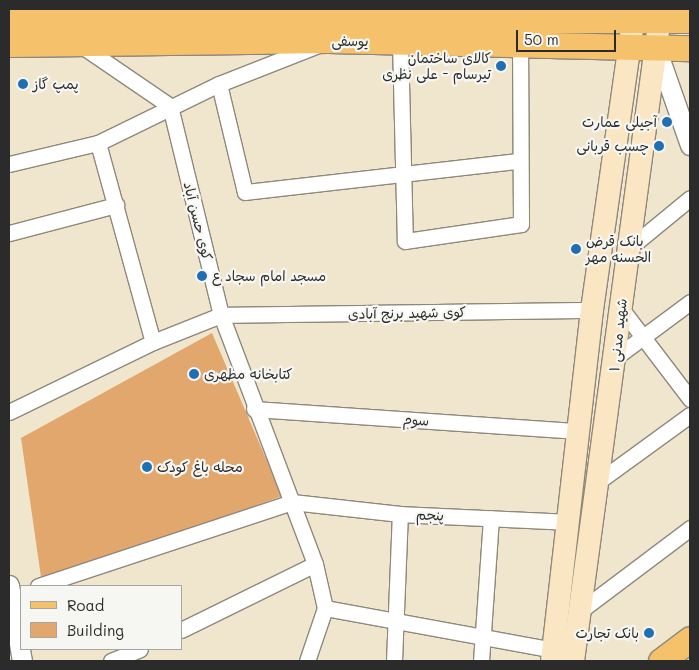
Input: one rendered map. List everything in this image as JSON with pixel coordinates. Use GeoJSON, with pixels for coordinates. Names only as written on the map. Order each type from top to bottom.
{"type":"FeatureCollection","features":[{"type":"Feature","properties":{"kind":"main road","name":"یوسفی"},"geometry":{"type":"LineString","coordinates":[[9,44],[328,40],[400,41],[634,13],[660,14],[690,20]]}},
{"type":"Feature","properties":{"kind":"main road","name":"شهید مدنی ۱"},"geometry":{"type":"LineString","coordinates":[[566,657],[568,522],[589,352],[592,310],[634,13]]}},
{"type":"Feature","properties":{"kind":"main road","name":"یوسفی"},"geometry":{"type":"LineString","coordinates":[[9,20],[264,14],[474,33],[520,45],[690,48]]}},
{"type":"Feature","properties":{"kind":"main road","name":"شهید مدنی ۱"},"geometry":{"type":"LineString","coordinates":[[566,657],[580,612],[616,357],[620,307],[660,14]]}},
{"type":"Feature","properties":{"kind":"main road"},"geometry":{"type":"LineString","coordinates":[[589,352],[616,357]]}},
{"type":"Feature","properties":{"kind":"main road"},"geometry":{"type":"LineString","coordinates":[[661,661],[690,639]]}},
{"type":"Feature","properties":{"kind":"street"},"geometry":{"type":"LineString","coordinates":[[9,164],[98,143],[170,106],[219,84],[328,40]]}},
{"type":"Feature","properties":{"kind":"street"},"geometry":{"type":"LineString","coordinates":[[400,41],[401,173],[405,241],[521,224],[519,161],[520,45]]}},
{"type":"Feature","properties":{"kind":"street"},"geometry":{"type":"LineString","coordinates":[[78,44],[170,106]]}},
{"type":"Feature","properties":{"kind":"street"},"geometry":{"type":"LineString","coordinates":[[656,48],[690,145]]}},
{"type":"Feature","properties":{"kind":"street"},"geometry":{"type":"LineString","coordinates":[[219,84],[245,192],[519,161]]}},
{"type":"Feature","properties":{"kind":"street","name":"کوی حسن آباد"},"geometry":{"type":"LineString","coordinates":[[170,106],[221,315],[254,409],[315,564],[325,608]]}},
{"type":"Feature","properties":{"kind":"street"},"geometry":{"type":"LineString","coordinates":[[98,143],[153,342]]}},
{"type":"Feature","properties":{"kind":"street"},"geometry":{"type":"LineString","coordinates":[[628,249],[690,198]]}},
{"type":"Feature","properties":{"kind":"street"},"geometry":{"type":"LineString","coordinates":[[9,233],[116,206]]}},
{"type":"Feature","properties":{"kind":"street"},"geometry":{"type":"LineString","coordinates":[[616,357],[690,302]]}},
{"type":"Feature","properties":{"kind":"street"},"geometry":{"type":"LineString","coordinates":[[620,307],[690,399]]}},
{"type":"Feature","properties":{"kind":"street","name":"کوی شهید برنج آبادی"},"geometry":{"type":"LineString","coordinates":[[221,315],[592,310]]}},
{"type":"Feature","properties":{"kind":"street"},"geometry":{"type":"LineString","coordinates":[[9,412],[153,342],[221,315]]}},
{"type":"Feature","properties":{"kind":"street","name":"سوم"},"geometry":{"type":"LineString","coordinates":[[254,409],[578,431]]}},
{"type":"Feature","properties":{"kind":"street"},"geometry":{"type":"LineString","coordinates":[[598,481],[690,415]]}},
{"type":"Feature","properties":{"kind":"street"},"geometry":{"type":"LineString","coordinates":[[41,585],[292,502]]}},
{"type":"Feature","properties":{"kind":"street","name":"پنجم"},"geometry":{"type":"LineString","coordinates":[[292,502],[400,514],[568,522]]}},
{"type":"Feature","properties":{"kind":"street"},"geometry":{"type":"LineString","coordinates":[[394,661],[394,623],[400,514]]}},
{"type":"Feature","properties":{"kind":"street"},"geometry":{"type":"LineString","coordinates":[[481,661],[491,518]]}},
{"type":"Feature","properties":{"kind":"street"},"geometry":{"type":"LineString","coordinates":[[580,612],[690,528]]}},
{"type":"Feature","properties":{"kind":"street"},"geometry":{"type":"LineString","coordinates":[[182,630],[315,564]]}},
{"type":"Feature","properties":{"kind":"street"},"geometry":{"type":"LineString","coordinates":[[13,591],[20,645]]}},
{"type":"Feature","properties":{"kind":"street"},"geometry":{"type":"LineString","coordinates":[[307,661],[325,608],[566,657]]}},
{"type":"Feature","properties":{"kind":"street"},"geometry":{"type":"LineString","coordinates":[[111,661],[138,650]]}},
{"type":"Feature","properties":{"kind":"building","name":"محله باغ کودک"},"geometry":{"type":"Polygon","coordinates":[[[212,333],[282,496],[42,584],[21,438],[212,333]]]}},
{"type":"Feature","properties":{"kind":"place","name":"کالای ساختمان تیرسام - علی نظری"},"geometry":{"type":"Point","coordinates":[501,66]}},
{"type":"Feature","properties":{"kind":"place","name":"پمپ گاز"},"geometry":{"type":"Point","coordinates":[23,84]}},
{"type":"Feature","properties":{"kind":"place","name":"آجیلی عمارت"},"geometry":{"type":"Point","coordinates":[667,122]}},
{"type":"Feature","properties":{"kind":"place","name":"چسب قربانی"},"geometry":{"type":"Point","coordinates":[659,146]}},
{"type":"Feature","properties":{"kind":"place","name":"بانک قرض الحسنه مهر"},"geometry":{"type":"Point","coordinates":[576,249]}},
{"type":"Feature","properties":{"kind":"place","name":"مسجد امام سجاد ع"},"geometry":{"type":"Point","coordinates":[202,276]}},
{"type":"Feature","properties":{"kind":"place","name":"کتابخانه مطهری"},"geometry":{"type":"Point","coordinates":[194,374]}},
{"type":"Feature","properties":{"kind":"place","name":"محله باغ کودک"},"geometry":{"type":"Point","coordinates":[147,467]}},
{"type":"Feature","properties":{"kind":"place","name":"بانک تجارت"},"geometry":{"type":"Point","coordinates":[649,633]}}]}
